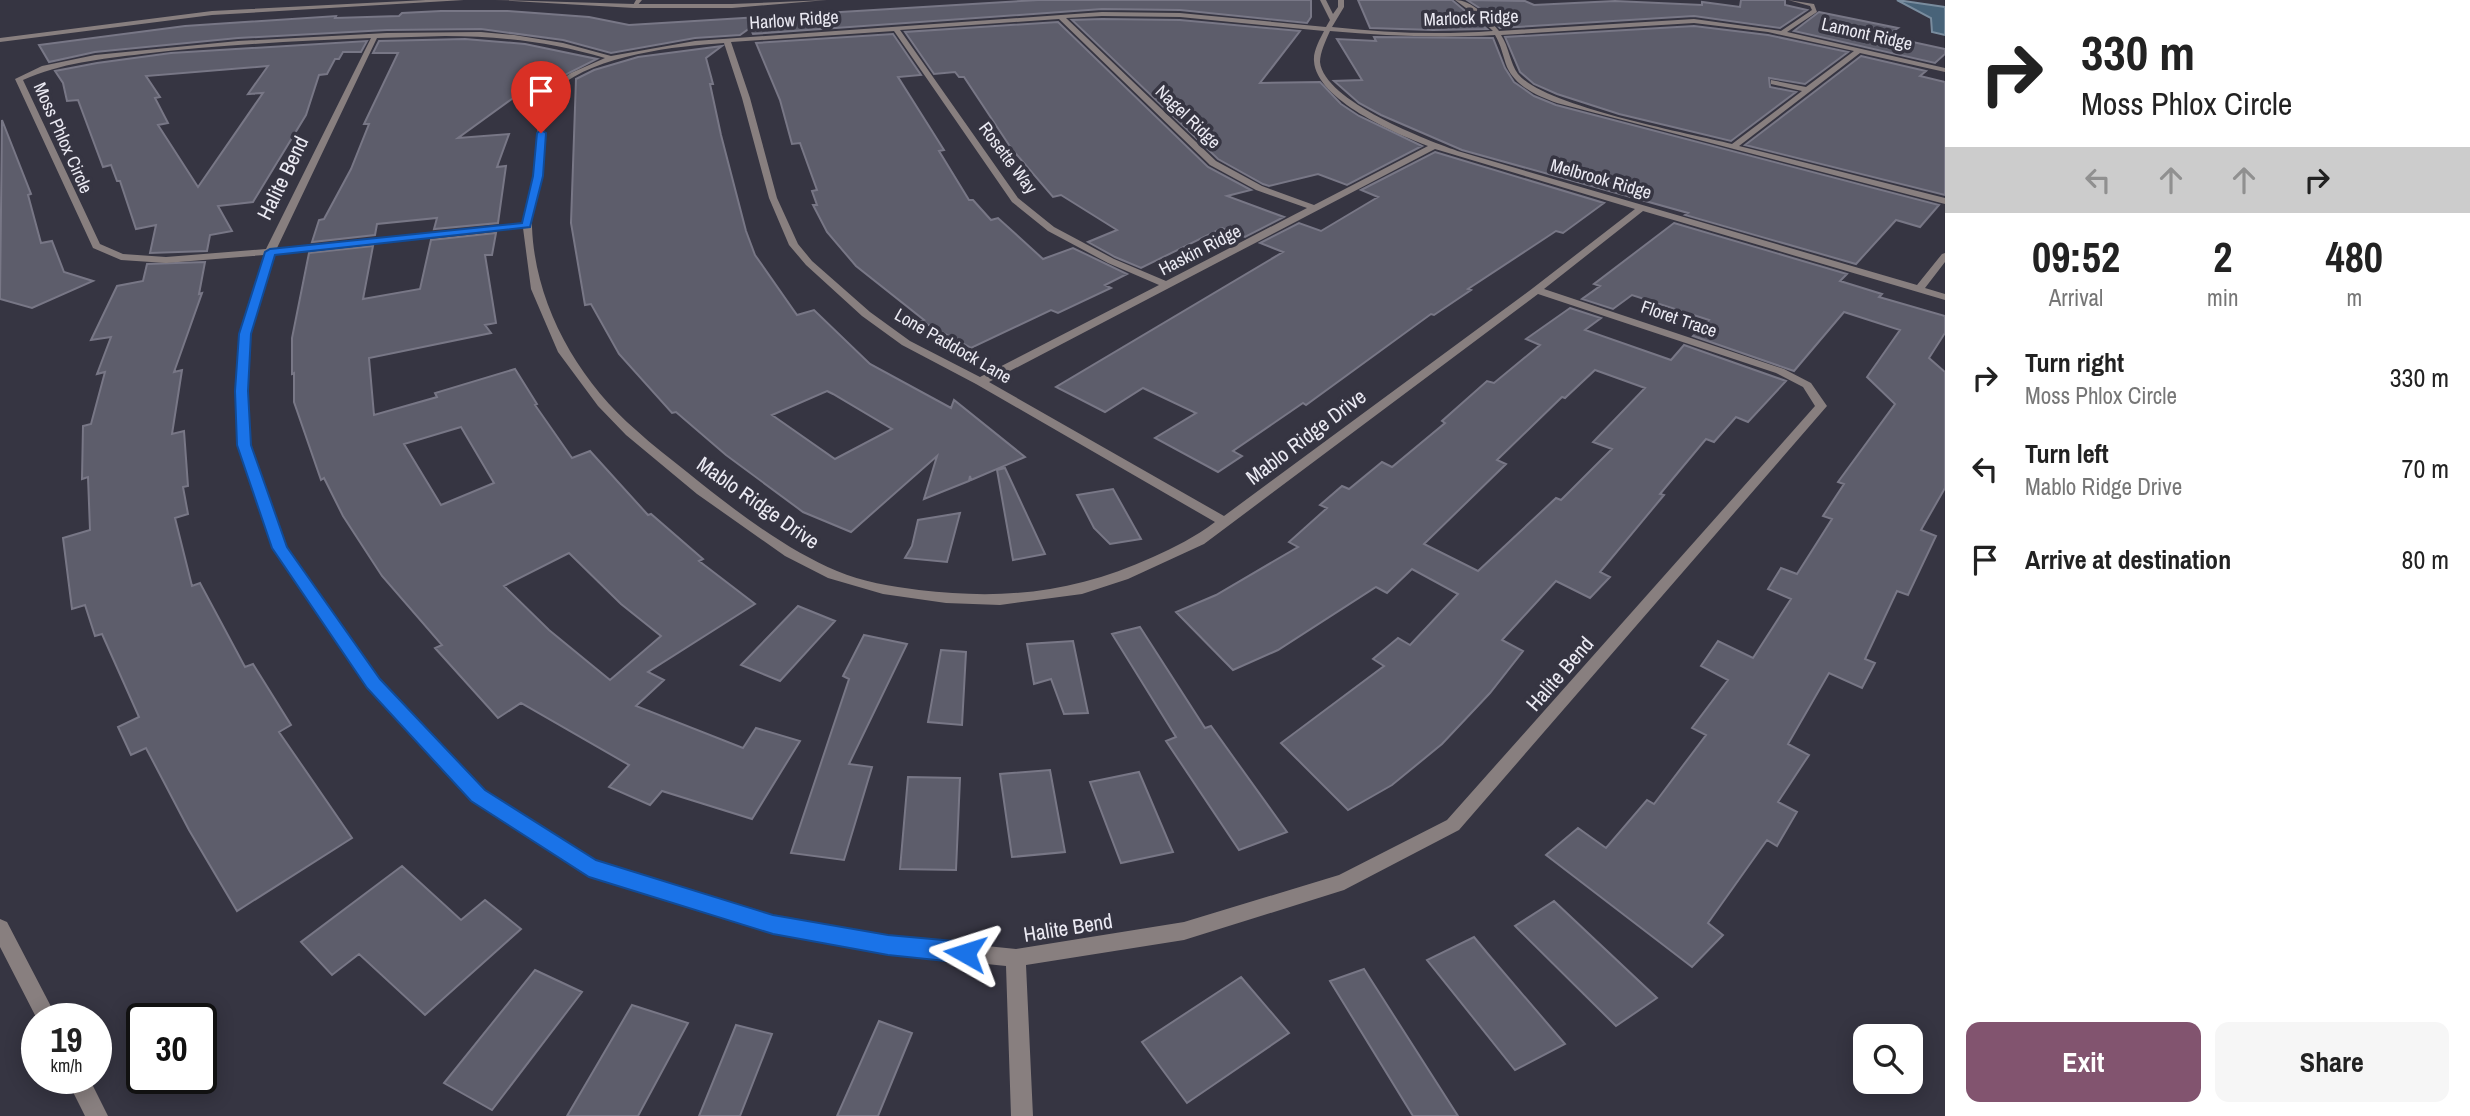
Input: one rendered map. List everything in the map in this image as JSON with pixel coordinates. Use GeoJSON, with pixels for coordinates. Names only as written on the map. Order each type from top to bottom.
{"type":"FeatureCollection","features":[{"type":"Feature","properties":{"kind":"street"},"geometry":{"type":"LineString","coordinates":[[0,40],[212,13],[461,0]]}},
{"type":"Feature","properties":{"kind":"street"},"geometry":{"type":"LineString","coordinates":[[498,0],[732,6],[824,0]]}},
{"type":"Feature","properties":{"kind":"street"},"geometry":{"type":"LineString","coordinates":[[1323,0],[1331,11],[1333,20]]}},
{"type":"Feature","properties":{"kind":"street","name":"Melbrook Ridge"},"geometry":{"type":"LineString","coordinates":[[1341,0],[1341,7],[1333,20],[1317,62],[1319,71],[1326,82],[1363,111],[1391,128],[1434,146],[1945,297]]}},
{"type":"Feature","properties":{"kind":"street"},"geometry":{"type":"LineString","coordinates":[[1458,0],[1475,10],[1499,34],[1513,72],[1533,89],[1580,108],[1945,201]]}},
{"type":"Feature","properties":{"kind":"street"},"geometry":{"type":"LineString","coordinates":[[1782,33],[1815,10],[1812,5],[1791,0]]}},
{"type":"Feature","properties":{"kind":"street"},"geometry":{"type":"LineString","coordinates":[[1203,17],[1206,9]]}},
{"type":"Feature","properties":{"kind":"street"},"geometry":{"type":"LineString","coordinates":[[1060,16],[1133,14],[1203,17],[1329,30]]}},
{"type":"Feature","properties":{"kind":"street","name":"Harlow Ridge"},"geometry":{"type":"LineString","coordinates":[[611,58],[673,46],[1060,16]]}},
{"type":"Feature","properties":{"kind":"street","name":"Nagel Ridge"},"geometry":{"type":"LineString","coordinates":[[1060,16],[1213,163],[1259,188],[1314,208]]}},
{"type":"Feature","properties":{"kind":"street","name":"Marlock Ridge"},"geometry":{"type":"LineString","coordinates":[[1329,30],[1410,35],[1499,34],[1679,21],[1728,23],[1782,33]]}},
{"type":"Feature","properties":{"kind":"street","name":"Rosette Way"},"geometry":{"type":"LineString","coordinates":[[896,29],[1015,200],[1051,229],[1111,261],[1167,285]]}},
{"type":"Feature","properties":{"kind":"street","name":"Moss Phlox Circle"},"geometry":{"type":"LineString","coordinates":[[527,225],[270,252],[166,260],[121,257],[96,246],[19,79],[24,73],[37,68],[167,50],[252,42],[433,33],[523,37],[563,43],[611,58]]}},
{"type":"Feature","properties":{"kind":"street","name":"Lamont Ridge"},"geometry":{"type":"LineString","coordinates":[[1782,33],[1945,70]]}},
{"type":"Feature","properties":{"kind":"street","name":"Halite Bend"},"geometry":{"type":"LineString","coordinates":[[375,36],[270,252],[245,334],[241,391],[244,445],[280,548],[373,683],[478,796],[589,867],[773,925],[888,945],[1016,958],[1196,927],[1345,882],[1453,825],[1805,426],[1821,406],[1807,385]]}},
{"type":"Feature","properties":{"kind":"street","name":"Lone Paddock Lane"},"geometry":{"type":"LineString","coordinates":[[727,41],[773,198],[794,245],[808,263],[866,314],[906,343],[980,382],[1225,522]]}},
{"type":"Feature","properties":{"kind":"street"},"geometry":{"type":"LineString","coordinates":[[1733,147],[1860,50]]}},
{"type":"Feature","properties":{"kind":"street","name":"Mablo Ridge Drive"},"geometry":{"type":"LineString","coordinates":[[611,58],[561,82],[546,98],[543,111],[538,176],[527,225],[536,289],[564,352],[602,403],[630,432],[731,513],[790,553],[833,575],[888,591],[946,598],[1000,600],[1082,589],[1123,576],[1199,541],[1537,290],[1642,208]]}},
{"type":"Feature","properties":{"kind":"street"},"geometry":{"type":"LineString","coordinates":[[1773,82],[1808,90]]}},
{"type":"Feature","properties":{"kind":"street","name":"Haskin Ridge"},"geometry":{"type":"LineString","coordinates":[[980,382],[1434,146]]}},
{"type":"Feature","properties":{"kind":"street"},"geometry":{"type":"LineString","coordinates":[[1919,289],[1945,256]]}},
{"type":"Feature","properties":{"kind":"street","name":"Floret Trace"},"geometry":{"type":"LineString","coordinates":[[1537,290],[1780,371],[1807,385]]}},
{"type":"Feature","properties":{"kind":"street"},"geometry":{"type":"LineString","coordinates":[[0,928],[39,1003]]}},
{"type":"Feature","properties":{"kind":"street"},"geometry":{"type":"LineString","coordinates":[[1016,958],[1022,1116]]}},
{"type":"Feature","properties":{"kind":"street"},"geometry":{"type":"LineString","coordinates":[[85,1094],[97,1116]]}},
{"type":"Feature","properties":{"kind":"water"},"geometry":{"type":"Polygon","coordinates":[[[1897,0],[1945,7],[1945,35],[1932,32],[1931,18],[1897,0]]]}},
{"type":"Feature","properties":{"kind":"building"},"geometry":{"type":"Polygon","coordinates":[[[1038,0],[1311,0],[1311,17],[1307,23],[1180,10],[1102,9],[753,34],[750,28],[740,35],[695,38],[611,53],[563,40],[481,29],[387,30],[238,38],[95,52],[49,62],[39,45],[185,26],[336,16],[335,18],[399,16],[402,13],[441,11],[508,11],[589,17],[629,25],[1038,0]]]}},
{"type":"Feature","properties":{"kind":"building"},"geometry":{"type":"Polygon","coordinates":[[[1358,0],[1452,0],[1487,29],[1370,28],[1358,0]]]}},
{"type":"Feature","properties":{"kind":"building"},"geometry":{"type":"Polygon","coordinates":[[[1467,0],[1525,1],[1534,5],[1615,1],[1702,5],[1702,2],[1740,7],[1741,0],[1785,0],[1785,5],[1807,10],[1780,28],[1694,16],[1500,28],[1481,9],[1467,0]]]}},
{"type":"Feature","properties":{"kind":"building"},"geometry":{"type":"Polygon","coordinates":[[[1819,12],[1898,28],[1885,36],[1945,49],[1945,54],[1935,63],[1794,31],[1819,12]]]}},
{"type":"Feature","properties":{"kind":"building"},"geometry":{"type":"Polygon","coordinates":[[[1072,20],[1180,20],[1300,31],[1260,83],[1320,82],[1341,104],[1359,116],[1422,146],[1347,185],[1318,174],[1269,186],[1263,184],[1218,159],[1072,20]]]}},
{"type":"Feature","properties":{"kind":"building"},"geometry":{"type":"Polygon","coordinates":[[[1058,22],[1208,167],[1251,190],[1227,196],[1284,217],[1245,237],[1222,228],[1141,268],[1115,257],[1088,242],[1117,230],[1061,195],[1053,197],[1011,148],[964,77],[959,77],[955,72],[934,74],[905,32],[1058,22]]]}},
{"type":"Feature","properties":{"kind":"building"},"geometry":{"type":"Polygon","coordinates":[[[1694,26],[1768,35],[1848,52],[1805,84],[1769,78],[1770,87],[1796,92],[1731,141],[1619,114],[1534,84],[1520,72],[1505,37],[1694,26]]]}},
{"type":"Feature","properties":{"kind":"building"},"geometry":{"type":"Polygon","coordinates":[[[893,34],[921,75],[898,77],[944,150],[939,151],[969,200],[973,200],[991,220],[998,218],[1043,259],[1073,248],[1127,274],[1105,285],[1111,288],[1058,313],[1051,310],[971,348],[921,321],[924,320],[856,266],[827,232],[813,205],[817,205],[812,191],[817,190],[800,143],[792,144],[780,100],[756,43],[893,34]]]}},
{"type":"Feature","properties":{"kind":"building"},"geometry":{"type":"Polygon","coordinates":[[[1374,37],[1493,38],[1514,82],[1534,96],[1556,105],[1939,205],[1920,227],[1896,220],[1856,264],[1685,215],[1688,213],[1462,150],[1381,115],[1359,103],[1334,81],[1362,80],[1337,39],[1376,41],[1374,37]]]}},
{"type":"Feature","properties":{"kind":"building"},"geometry":{"type":"Polygon","coordinates":[[[465,39],[525,44],[597,59],[559,78],[542,77],[458,138],[509,134],[497,167],[506,166],[498,223],[434,229],[437,218],[377,224],[375,235],[312,242],[319,220],[324,219],[351,169],[369,124],[364,124],[398,53],[373,53],[379,41],[465,39]]]}},
{"type":"Feature","properties":{"kind":"building"},"geometry":{"type":"Polygon","coordinates":[[[367,41],[361,52],[343,52],[339,59],[335,59],[327,74],[319,75],[306,115],[253,202],[218,206],[232,231],[210,235],[207,251],[150,253],[156,225],[136,229],[120,181],[117,181],[111,165],[103,167],[78,100],[67,101],[63,83],[55,71],[171,53],[367,41]],[[268,66],[146,76],[160,97],[155,98],[168,123],[158,125],[198,187],[263,93],[248,94],[268,66]]]}},
{"type":"Feature","properties":{"kind":"building"},"geometry":{"type":"Polygon","coordinates":[[[722,46],[706,58],[721,135],[746,231],[755,255],[797,315],[814,310],[870,364],[951,408],[954,400],[1025,457],[971,480],[970,476],[969,481],[924,499],[937,456],[851,532],[803,512],[726,455],[676,412],[672,413],[619,354],[591,304],[585,305],[571,223],[576,79],[594,70],[638,57],[722,46]],[[827,391],[772,415],[835,459],[892,429],[827,391]]]}},
{"type":"Feature","properties":{"kind":"building"},"geometry":{"type":"Polygon","coordinates":[[[1861,56],[1926,71],[1920,76],[1945,82],[1945,195],[1745,145],[1861,56]]]}},
{"type":"Feature","properties":{"kind":"building"},"geometry":{"type":"Polygon","coordinates":[[[2,120],[31,194],[28,195],[41,243],[52,241],[64,272],[93,281],[32,308],[0,299],[2,120]]]}},
{"type":"Feature","properties":{"kind":"building"},"geometry":{"type":"Polygon","coordinates":[[[1435,152],[1604,203],[1563,233],[1556,231],[1468,289],[1471,290],[1434,315],[1431,314],[1306,405],[1303,403],[1233,451],[1242,456],[1218,472],[1155,438],[1196,413],[1143,388],[1105,412],[1056,387],[1283,252],[1260,243],[1299,223],[1321,231],[1378,197],[1361,190],[1435,152]]]}},
{"type":"Feature","properties":{"kind":"building"},"geometry":{"type":"Polygon","coordinates":[[[1674,223],[1847,274],[1840,281],[1882,294],[1879,297],[1945,316],[1945,333],[1929,358],[1945,372],[1945,488],[1921,530],[1936,536],[1908,595],[1897,591],[1865,659],[1875,663],[1862,688],[1829,673],[1788,744],[1809,755],[1778,802],[1797,812],[1777,846],[1767,840],[1708,923],[1723,935],[1692,967],[1546,855],[1578,828],[1606,848],[1647,800],[1654,804],[1706,735],[1692,728],[1728,680],[1701,666],[1718,641],[1753,658],[1791,599],[1768,589],[1781,568],[1797,574],[1832,519],[1823,516],[1844,484],[1838,482],[1895,404],[1867,377],[1900,330],[1844,312],[1794,371],[1693,336],[1709,320],[1632,295],[1613,309],[1582,299],[1600,286],[1594,284],[1674,223]]]}},
{"type":"Feature","properties":{"kind":"building"},"geometry":{"type":"Polygon","coordinates":[[[496,233],[492,255],[485,255],[496,323],[485,325],[491,333],[369,358],[374,415],[437,397],[435,393],[515,369],[537,404],[535,405],[572,458],[590,451],[648,515],[651,514],[703,559],[699,561],[755,604],[648,672],[664,680],[636,706],[743,748],[756,728],[800,741],[752,819],[662,791],[650,805],[609,787],[629,765],[521,703],[498,718],[435,648],[442,645],[382,576],[343,516],[324,478],[321,480],[294,402],[294,373],[292,374],[292,338],[309,253],[373,246],[363,299],[420,289],[431,240],[496,233]],[[461,427],[404,444],[441,505],[494,483],[461,427]],[[569,553],[504,586],[549,630],[610,680],[661,636],[621,604],[569,553]]]}},
{"type":"Feature","properties":{"kind":"building"},"geometry":{"type":"Polygon","coordinates":[[[205,262],[199,294],[202,293],[174,372],[182,370],[172,434],[184,431],[188,486],[183,487],[188,514],[175,518],[192,586],[200,583],[245,667],[253,664],[291,725],[279,732],[352,838],[237,911],[189,830],[146,748],[131,755],[118,727],[139,717],[102,634],[95,636],[85,605],[72,609],[63,538],[90,530],[88,477],[82,479],[83,426],[91,424],[105,372],[97,374],[111,337],[91,340],[117,286],[143,281],[147,264],[205,262]]]}},
{"type":"Feature","properties":{"kind":"building"},"geometry":{"type":"Polygon","coordinates":[[[1570,308],[1601,318],[1585,330],[1671,360],[1684,345],[1786,381],[1748,422],[1736,417],[1714,442],[1706,439],[1600,572],[1610,577],[1590,598],[1556,581],[1502,640],[1523,651],[1490,693],[1442,744],[1392,785],[1348,810],[1281,743],[1384,666],[1373,659],[1398,638],[1410,645],[1458,594],[1412,569],[1387,593],[1376,587],[1278,650],[1233,670],[1176,612],[1216,595],[1298,547],[1289,542],[1327,508],[1320,505],[1342,486],[1349,489],[1382,462],[1392,467],[1445,423],[1442,421],[1487,381],[1494,383],[1540,345],[1526,339],[1570,308]],[[1595,370],[1565,398],[1562,397],[1497,460],[1506,464],[1424,544],[1478,571],[1556,498],[1561,500],[1612,449],[1593,442],[1645,388],[1595,370]]]}},
{"type":"Feature","properties":{"kind":"building"},"geometry":{"type":"Polygon","coordinates":[[[1005,468],[1045,554],[1013,560],[997,470],[1005,468]]]}},
{"type":"Feature","properties":{"kind":"building"},"geometry":{"type":"Polygon","coordinates":[[[1113,489],[1141,539],[1110,544],[1094,528],[1077,495],[1113,489]]]}},
{"type":"Feature","properties":{"kind":"building"},"geometry":{"type":"Polygon","coordinates":[[[960,513],[947,562],[905,558],[912,546],[918,520],[960,513]]]}},
{"type":"Feature","properties":{"kind":"building"},"geometry":{"type":"Polygon","coordinates":[[[798,606],[835,621],[780,681],[741,665],[798,606]]]}},
{"type":"Feature","properties":{"kind":"building"},"geometry":{"type":"Polygon","coordinates":[[[1140,627],[1205,728],[1211,726],[1287,832],[1239,850],[1166,741],[1176,737],[1112,634],[1140,627]]]}},
{"type":"Feature","properties":{"kind":"building"},"geometry":{"type":"Polygon","coordinates":[[[864,635],[907,644],[849,764],[872,767],[844,860],[791,853],[849,679],[843,676],[864,635]]]}},
{"type":"Feature","properties":{"kind":"building"},"geometry":{"type":"Polygon","coordinates":[[[1073,641],[1088,713],[1064,714],[1051,679],[1034,684],[1027,644],[1073,641]]]}},
{"type":"Feature","properties":{"kind":"building"},"geometry":{"type":"Polygon","coordinates":[[[941,650],[966,652],[962,725],[928,722],[941,650]]]}},
{"type":"Feature","properties":{"kind":"building"},"geometry":{"type":"Polygon","coordinates":[[[1050,770],[1065,852],[1012,857],[1000,774],[1050,770]]]}},
{"type":"Feature","properties":{"kind":"building"},"geometry":{"type":"Polygon","coordinates":[[[1139,772],[1173,852],[1121,863],[1090,782],[1139,772]]]}},
{"type":"Feature","properties":{"kind":"building"},"geometry":{"type":"Polygon","coordinates":[[[908,777],[960,778],[956,870],[900,869],[908,777]]]}},
{"type":"Feature","properties":{"kind":"building"},"geometry":{"type":"Polygon","coordinates":[[[402,866],[461,920],[485,900],[521,929],[425,1015],[359,954],[332,975],[301,942],[402,866]]]}},
{"type":"Feature","properties":{"kind":"building"},"geometry":{"type":"Polygon","coordinates":[[[1554,901],[1657,998],[1616,1026],[1515,926],[1554,901]]]}},
{"type":"Feature","properties":{"kind":"building"},"geometry":{"type":"Polygon","coordinates":[[[1474,937],[1565,1044],[1515,1070],[1427,960],[1474,937]]]}},
{"type":"Feature","properties":{"kind":"building"},"geometry":{"type":"Polygon","coordinates":[[[1364,969],[1458,1116],[1413,1116],[1330,981],[1364,969]]]}},
{"type":"Feature","properties":{"kind":"building"},"geometry":{"type":"Polygon","coordinates":[[[535,970],[582,992],[492,1110],[444,1083],[535,970]]]}},
{"type":"Feature","properties":{"kind":"building"},"geometry":{"type":"Polygon","coordinates":[[[1241,977],[1289,1033],[1187,1103],[1142,1042],[1241,977]]]}},
{"type":"Feature","properties":{"kind":"building"},"geometry":{"type":"Polygon","coordinates":[[[632,1005],[688,1023],[638,1116],[567,1116],[632,1005]]]}},
{"type":"Feature","properties":{"kind":"building"},"geometry":{"type":"Polygon","coordinates":[[[879,1021],[912,1033],[878,1116],[837,1116],[879,1021]]]}},
{"type":"Feature","properties":{"kind":"building"},"geometry":{"type":"Polygon","coordinates":[[[736,1025],[772,1034],[740,1116],[699,1116],[736,1025]]]}},
{"type":"Feature","properties":{"kind":"route"},"geometry":{"type":"LineString","coordinates":[[541,133],[538,176],[527,225],[270,252],[245,334],[241,391],[244,445],[280,548],[373,683],[478,796],[589,867],[773,925],[888,945],[965,953]]}}]}
